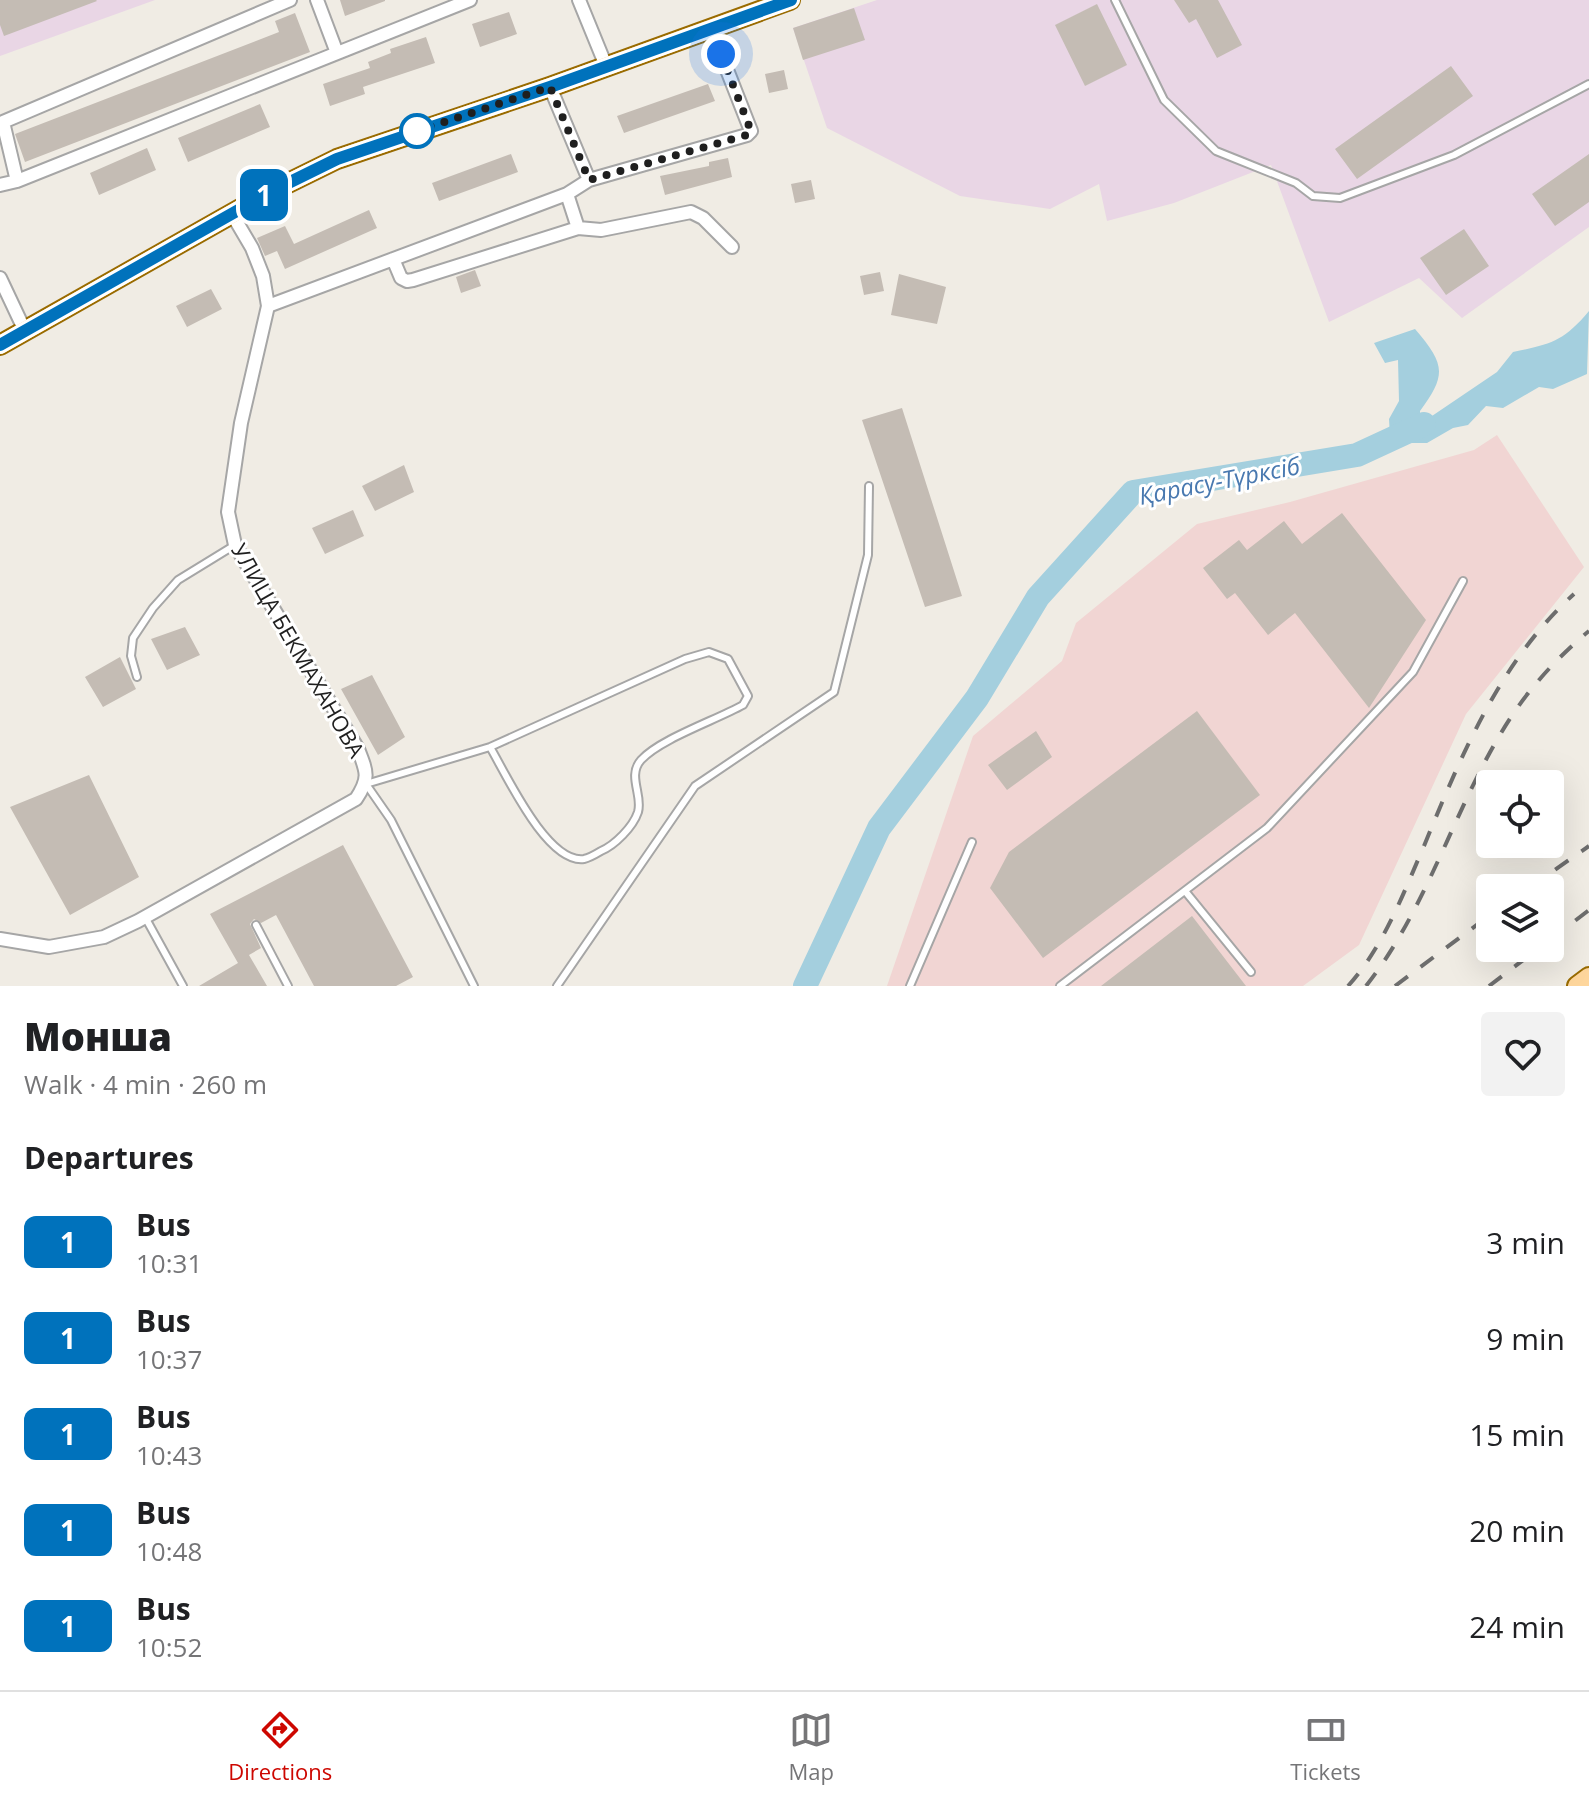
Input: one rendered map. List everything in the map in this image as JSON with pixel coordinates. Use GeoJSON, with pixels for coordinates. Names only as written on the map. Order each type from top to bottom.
{"type":"FeatureCollection","features":[{"type":"Feature","properties":{"kind":"main road"},"geometry":{"type":"LineString","coordinates":[[0,345],[232,214],[337,159],[550,87],[790,0]]}},
{"type":"Feature","properties":{"kind":"main road"},"geometry":{"type":"LineString","coordinates":[[1577,986],[1589,977]]}},
{"type":"Feature","properties":{"kind":"street"},"geometry":{"type":"LineString","coordinates":[[17,181],[1,120],[290,0]]}},
{"type":"Feature","properties":{"kind":"street"},"geometry":{"type":"LineString","coordinates":[[317,0],[337,53]]}},
{"type":"Feature","properties":{"kind":"street"},"geometry":{"type":"LineString","coordinates":[[0,185],[17,181],[470,0]]}},
{"type":"Feature","properties":{"kind":"street"},"geometry":{"type":"LineString","coordinates":[[579,0],[606,66]]}},
{"type":"Feature","properties":{"kind":"street"},"geometry":{"type":"LineString","coordinates":[[268,306],[567,194],[589,180],[747,135],[751,131],[711,29]]}},
{"type":"Feature","properties":{"kind":"street"},"geometry":{"type":"LineString","coordinates":[[550,87],[589,180]]}},
{"type":"Feature","properties":{"kind":"street"},"geometry":{"type":"LineString","coordinates":[[567,194],[578,228]]}},
{"type":"Feature","properties":{"kind":"street"},"geometry":{"type":"LineString","coordinates":[[393,259],[401,278],[407,281],[578,228],[601,230],[691,212],[703,218],[732,247]]}},
{"type":"Feature","properties":{"kind":"street","name":"УЛИЦА БЕКМАХАНОВА"},"geometry":{"type":"LineString","coordinates":[[0,939],[49,947],[104,937],[356,799],[366,784],[366,769],[358,749],[235,545],[228,512],[241,423],[268,306],[263,276],[252,248],[232,214]]}},
{"type":"Feature","properties":{"kind":"street"},"geometry":{"type":"LineString","coordinates":[[0,278],[25,331]]}},
{"type":"Feature","properties":{"kind":"lane"},"geometry":{"type":"LineString","coordinates":[[1115,0],[1164,100],[1216,151],[1296,183],[1313,196],[1340,198],[1454,155],[1589,84]]}},
{"type":"Feature","properties":{"kind":"lane"},"geometry":{"type":"LineString","coordinates":[[557,986],[695,786],[834,692],[868,555],[869,486]]}},
{"type":"Feature","properties":{"kind":"lane"},"geometry":{"type":"LineString","coordinates":[[137,677],[131,656],[133,638],[153,608],[178,580],[235,545]]}},
{"type":"Feature","properties":{"kind":"lane"},"geometry":{"type":"LineString","coordinates":[[1060,986],[1267,828],[1413,672],[1463,581]]}},
{"type":"Feature","properties":{"kind":"lane"},"geometry":{"type":"LineString","coordinates":[[474,986],[391,820],[366,784],[490,747],[685,659],[709,652],[728,659],[748,696],[743,705],[657,747],[639,762],[634,781],[639,810],[632,825],[606,849],[583,859],[564,854],[541,834],[490,747]]}},
{"type":"Feature","properties":{"kind":"lane"},"geometry":{"type":"LineString","coordinates":[[910,986],[972,842]]}},
{"type":"Feature","properties":{"kind":"lane"},"geometry":{"type":"LineString","coordinates":[[1185,891],[1251,972]]}},
{"type":"Feature","properties":{"kind":"lane"},"geometry":{"type":"LineString","coordinates":[[145,917],[183,986]]}},
{"type":"Feature","properties":{"kind":"lane"},"geometry":{"type":"LineString","coordinates":[[256,925],[288,986]]}},
{"type":"Feature","properties":{"kind":"shaded area"},"geometry":{"type":"Polygon","coordinates":[[[0,0],[155,0],[0,56],[0,0]]]}},
{"type":"Feature","properties":{"kind":"shaded area"},"geometry":{"type":"Polygon","coordinates":[[[877,0],[1589,0],[1589,227],[1462,318],[1419,278],[1329,322],[1271,165],[1174,203],[1107,221],[1099,184],[1050,209],[960,196],[827,128],[793,28],[877,0]]]}},
{"type":"Feature","properties":{"kind":"shaded area"},"geometry":{"type":"Polygon","coordinates":[[[1497,435],[1584,567],[1466,714],[1359,945],[1303,986],[887,986],[973,736],[1062,661],[1076,623],[1197,524],[1290,502],[1474,450],[1497,435]]]}},
{"type":"Feature","properties":{"kind":"water"},"geometry":{"type":"Polygon","coordinates":[[[1589,311],[1587,374],[1553,389],[1539,387],[1503,408],[1486,406],[1468,425],[1453,428],[1427,443],[1409,443],[1390,436],[1389,419],[1399,401],[1398,360],[1385,363],[1374,343],[1415,329],[1425,341],[1439,369],[1435,387],[1420,411],[1420,418],[1429,418],[1497,372],[1513,352],[1556,340],[1589,311]]]}},
{"type":"Feature","properties":{"kind":"building"},"geometry":{"type":"Polygon","coordinates":[[[0,0],[97,1],[4,36],[0,25],[0,0]]]}},
{"type":"Feature","properties":{"kind":"building"},"geometry":{"type":"Polygon","coordinates":[[[340,0],[385,0],[385,1],[345,16],[340,0]]]}},
{"type":"Feature","properties":{"kind":"building"},"geometry":{"type":"Polygon","coordinates":[[[1174,0],[1218,0],[1242,45],[1217,58],[1196,19],[1189,23],[1174,0]]]}},
{"type":"Feature","properties":{"kind":"building"},"geometry":{"type":"Polygon","coordinates":[[[1097,4],[1127,65],[1085,86],[1055,25],[1097,4]]]}},
{"type":"Feature","properties":{"kind":"building"},"geometry":{"type":"Polygon","coordinates":[[[854,8],[865,40],[803,60],[793,28],[854,8]]]}},
{"type":"Feature","properties":{"kind":"building"},"geometry":{"type":"Polygon","coordinates":[[[509,12],[517,34],[480,47],[472,24],[509,12]]]}},
{"type":"Feature","properties":{"kind":"building"},"geometry":{"type":"Polygon","coordinates":[[[295,13],[310,52],[25,162],[15,134],[279,32],[275,21],[295,13]]]}},
{"type":"Feature","properties":{"kind":"building"},"geometry":{"type":"Polygon","coordinates":[[[426,37],[435,63],[363,87],[365,94],[330,106],[323,84],[370,68],[368,62],[391,53],[390,49],[426,37]]]}},
{"type":"Feature","properties":{"kind":"building"},"geometry":{"type":"Polygon","coordinates":[[[1451,66],[1473,96],[1357,179],[1335,149],[1451,66]]]}},
{"type":"Feature","properties":{"kind":"building"},"geometry":{"type":"Polygon","coordinates":[[[784,70],[788,89],[769,93],[765,74],[784,70]]]}},
{"type":"Feature","properties":{"kind":"building"},"geometry":{"type":"Polygon","coordinates":[[[708,84],[715,101],[624,133],[617,116],[708,84]]]}},
{"type":"Feature","properties":{"kind":"building"},"geometry":{"type":"Polygon","coordinates":[[[260,104],[270,127],[188,162],[178,138],[260,104]]]}},
{"type":"Feature","properties":{"kind":"building"},"geometry":{"type":"Polygon","coordinates":[[[147,148],[156,170],[99,195],[90,173],[147,148]]]}},
{"type":"Feature","properties":{"kind":"building"},"geometry":{"type":"Polygon","coordinates":[[[511,154],[518,172],[439,201],[432,183],[511,154]]]}},
{"type":"Feature","properties":{"kind":"building"},"geometry":{"type":"Polygon","coordinates":[[[1589,154],[1589,202],[1555,226],[1532,194],[1589,154]]]}},
{"type":"Feature","properties":{"kind":"building"},"geometry":{"type":"Polygon","coordinates":[[[728,158],[732,177],[665,195],[660,176],[709,166],[709,162],[728,158]]]}},
{"type":"Feature","properties":{"kind":"building"},"geometry":{"type":"Polygon","coordinates":[[[811,180],[815,199],[795,203],[791,184],[811,180]]]}},
{"type":"Feature","properties":{"kind":"building"},"geometry":{"type":"Polygon","coordinates":[[[369,210],[377,228],[285,269],[277,251],[265,256],[257,238],[285,226],[294,244],[369,210]]]}},
{"type":"Feature","properties":{"kind":"building"},"geometry":{"type":"Polygon","coordinates":[[[1464,229],[1489,266],[1446,295],[1420,258],[1464,229]]]}},
{"type":"Feature","properties":{"kind":"building"},"geometry":{"type":"Polygon","coordinates":[[[475,270],[481,286],[461,293],[456,277],[475,270]]]}},
{"type":"Feature","properties":{"kind":"building"},"geometry":{"type":"Polygon","coordinates":[[[880,272],[884,291],[864,295],[860,276],[880,272]]]}},
{"type":"Feature","properties":{"kind":"building"},"geometry":{"type":"Polygon","coordinates":[[[899,274],[946,287],[937,324],[891,315],[899,274]]]}},
{"type":"Feature","properties":{"kind":"building"},"geometry":{"type":"Polygon","coordinates":[[[211,289],[222,309],[187,327],[176,306],[211,289]]]}},
{"type":"Feature","properties":{"kind":"building"},"geometry":{"type":"Polygon","coordinates":[[[902,408],[962,596],[925,607],[862,420],[902,408]]]}},
{"type":"Feature","properties":{"kind":"building"},"geometry":{"type":"Polygon","coordinates":[[[404,465],[414,492],[375,511],[362,486],[404,465]]]}},
{"type":"Feature","properties":{"kind":"building"},"geometry":{"type":"Polygon","coordinates":[[[353,510],[364,536],[325,554],[312,528],[353,510]]]}},
{"type":"Feature","properties":{"kind":"building"},"geometry":{"type":"Polygon","coordinates":[[[1342,513],[1426,620],[1369,708],[1295,613],[1268,635],[1235,593],[1227,599],[1203,568],[1239,540],[1247,550],[1284,521],[1302,544],[1342,513]]]}},
{"type":"Feature","properties":{"kind":"building"},"geometry":{"type":"Polygon","coordinates":[[[185,627],[200,655],[167,670],[151,639],[185,627]]]}},
{"type":"Feature","properties":{"kind":"building"},"geometry":{"type":"Polygon","coordinates":[[[120,657],[136,689],[103,707],[85,677],[120,657]]]}},
{"type":"Feature","properties":{"kind":"building"},"geometry":{"type":"Polygon","coordinates":[[[372,675],[405,737],[378,755],[341,689],[372,675]]]}},
{"type":"Feature","properties":{"kind":"building"},"geometry":{"type":"Polygon","coordinates":[[[1197,711],[1260,795],[1043,958],[990,888],[1009,852],[1197,711]]]}},
{"type":"Feature","properties":{"kind":"building"},"geometry":{"type":"Polygon","coordinates":[[[1036,731],[1052,757],[1007,790],[988,765],[1036,731]]]}},
{"type":"Feature","properties":{"kind":"building"},"geometry":{"type":"Polygon","coordinates":[[[89,775],[139,877],[70,915],[10,807],[89,775]]]}},
{"type":"Feature","properties":{"kind":"building"},"geometry":{"type":"Polygon","coordinates":[[[343,845],[413,977],[396,986],[314,986],[276,915],[261,923],[254,919],[250,924],[261,948],[249,955],[267,986],[199,986],[238,963],[210,914],[343,845]]]}},
{"type":"Feature","properties":{"kind":"building"},"geometry":{"type":"Polygon","coordinates":[[[1192,916],[1246,986],[1101,986],[1192,916]]]}},
{"type":"Feature","properties":{"kind":"waterway","name":"Қарасу-Түрксіб"},"geometry":{"type":"LineString","coordinates":[[805,986],[879,828],[977,698],[1038,597],[1133,492],[1357,455],[1424,424]]}},
{"type":"Feature","properties":{"kind":"railway"},"geometry":{"type":"LineString","coordinates":[[1348,986],[1372,954],[1392,919],[1485,711],[1525,649],[1574,594]]}},
{"type":"Feature","properties":{"kind":"railway"},"geometry":{"type":"LineString","coordinates":[[1366,986],[1406,926],[1484,764],[1510,719],[1540,678],[1589,631]]}},
{"type":"Feature","properties":{"kind":"railway"},"geometry":{"type":"LineString","coordinates":[[1549,874],[1589,846]]}},
{"type":"Feature","properties":{"kind":"railway"},"geometry":{"type":"LineString","coordinates":[[1564,929],[1589,910]]}},
{"type":"Feature","properties":{"kind":"railway"},"geometry":{"type":"LineString","coordinates":[[1395,986],[1476,925]]}},
{"type":"Feature","properties":{"kind":"railway"},"geometry":{"type":"LineString","coordinates":[[1489,986],[1521,962]]}},
{"type":"Feature","properties":{"kind":"bus line","name":"1"},"geometry":{"type":"LineString","coordinates":[[0,345],[272,191],[337,159],[550,87],[791,0]]}},
{"type":"Feature","properties":{"kind":"route"},"geometry":{"type":"LineString","coordinates":[[417,131],[550,87],[589,180],[622,172],[747,135],[751,131],[721,54]]}}]}
